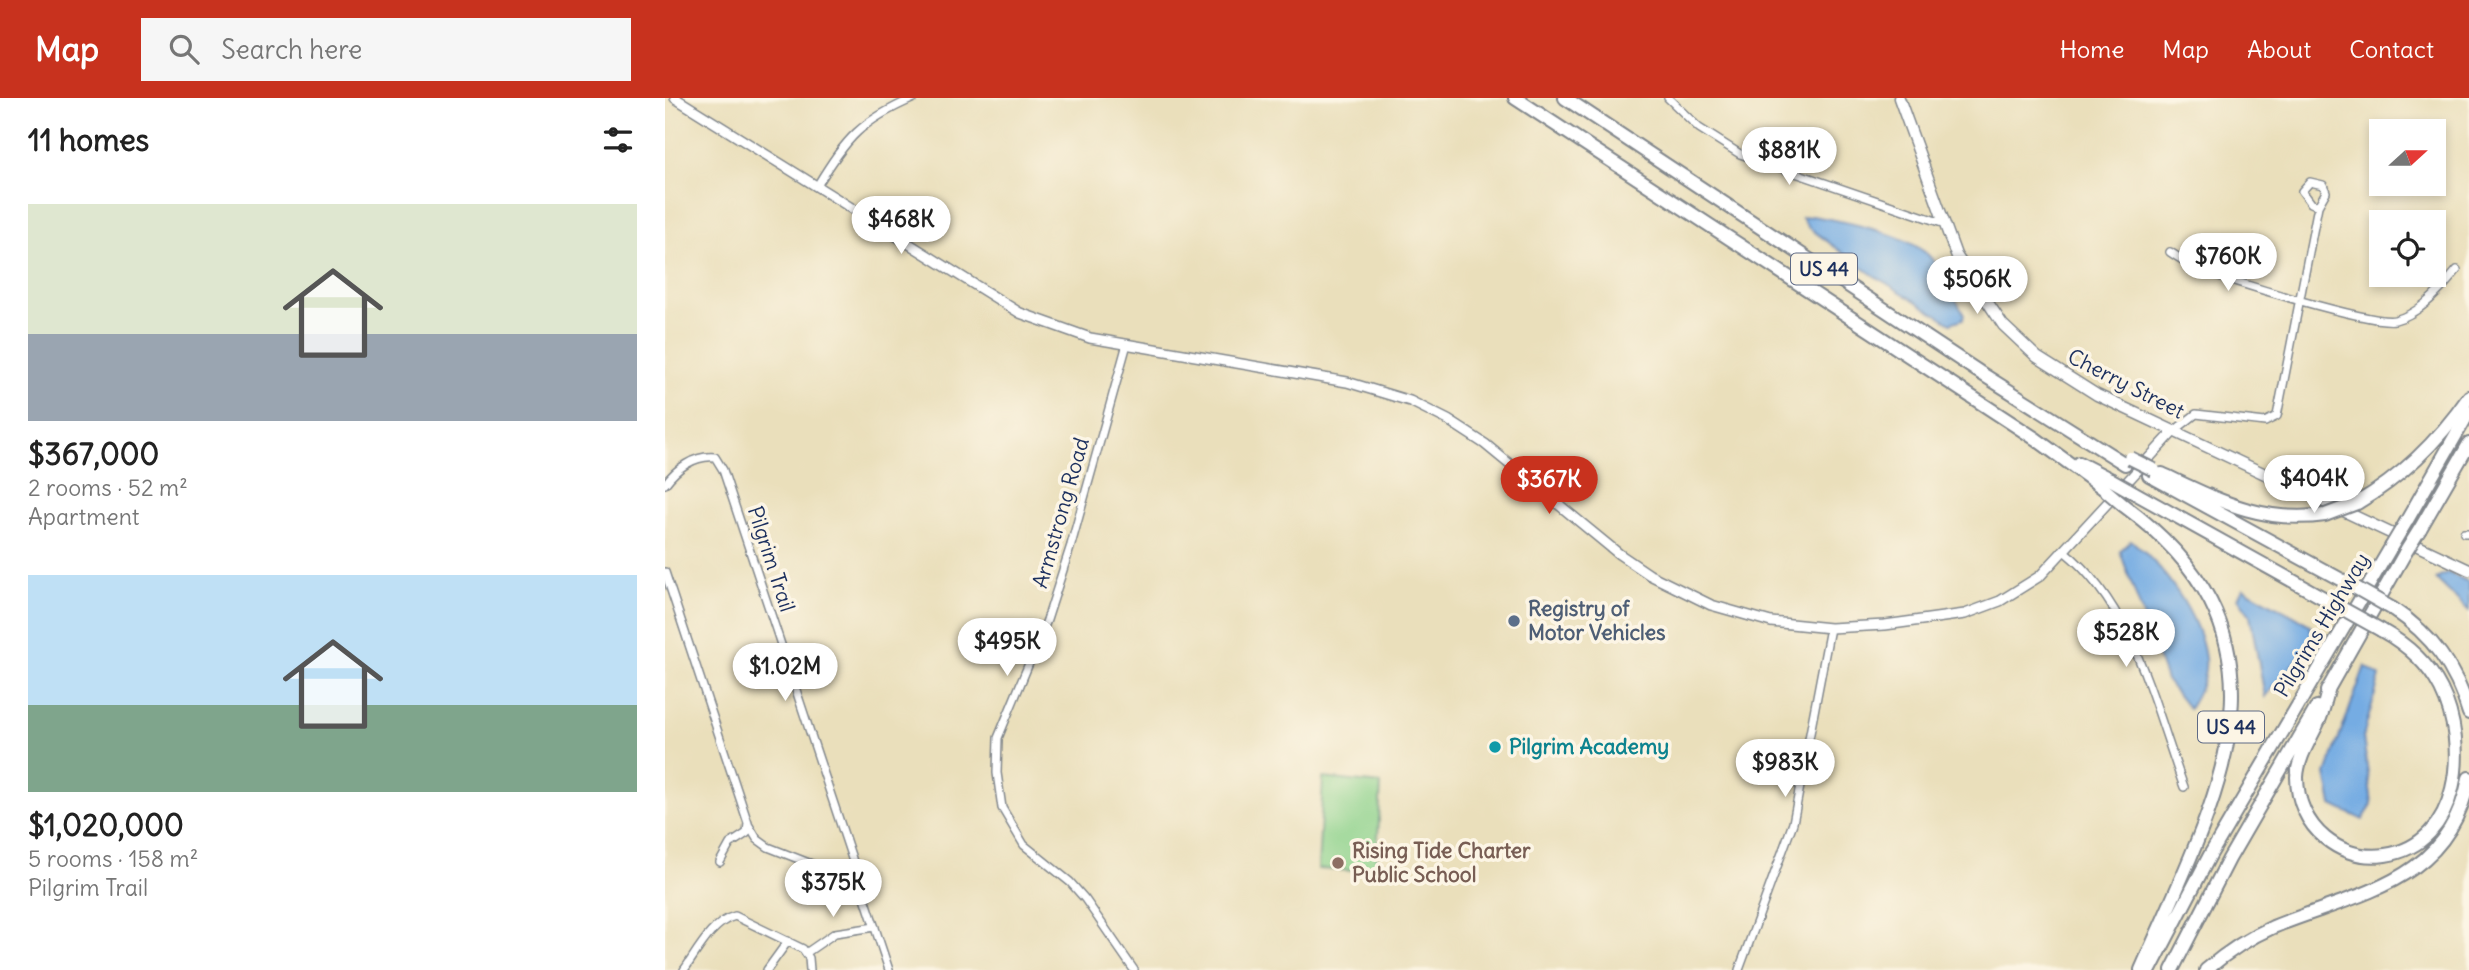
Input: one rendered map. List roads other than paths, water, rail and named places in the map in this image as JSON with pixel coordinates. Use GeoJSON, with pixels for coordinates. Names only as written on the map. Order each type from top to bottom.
{"type":"FeatureCollection","features":[{"type":"Feature","properties":{"kind":"highway","name":"US 44"},"geometry":{"type":"LineString","coordinates":[[1515,98],[2107,484],[2123,505],[2170,543],[2199,582],[2217,618],[2232,679],[2231,737],[2220,777],[2185,870],[2141,970]]}},
{"type":"Feature","properties":{"kind":"highway","name":"US 44"},"geometry":{"type":"LineString","coordinates":[[1565,98],[2084,439],[2151,472]]}},
{"type":"Feature","properties":{"kind":"highway"},"geometry":{"type":"LineString","coordinates":[[2151,472],[2257,514],[2287,519],[2325,515],[2357,503],[2383,486],[2421,454],[2469,397]]}},
{"type":"Feature","properties":{"kind":"highway","name":"Pilgrims Highway"},"geometry":{"type":"LineString","coordinates":[[2150,970],[2210,855],[2469,412]]}},
{"type":"Feature","properties":{"kind":"highway","name":"Pilgrims Highway"},"geometry":{"type":"LineString","coordinates":[[2172,970],[2229,859],[2469,444]]}},
{"type":"Feature","properties":{"kind":"highway"},"geometry":{"type":"LineString","coordinates":[[2151,472],[2393,609],[2416,625],[2445,657],[2459,683],[2469,713]]}},
{"type":"Feature","properties":{"kind":"highway"},"geometry":{"type":"LineString","coordinates":[[2107,484],[2133,492],[2381,629],[2413,652],[2436,680],[2446,700],[2456,737],[2456,766],[2447,804],[2435,827],[2410,847],[2379,856],[2346,851],[2322,835],[2307,816],[2300,799],[2297,773],[2329,687]]}},
{"type":"Feature","properties":{"kind":"highway"},"geometry":{"type":"LineString","coordinates":[[2206,970],[2232,950],[2271,928],[2375,891],[2402,878],[2434,850],[2451,827],[2469,778]]}},
{"type":"Feature","properties":{"kind":"main road","name":"Cherry Street"},"geometry":{"type":"LineString","coordinates":[[1899,98],[1942,223],[1976,288],[2003,325],[2028,349],[2076,383],[2469,570]]}},
{"type":"Feature","properties":{"kind":"street"},"geometry":{"type":"LineString","coordinates":[[817,186],[855,131],[886,110],[914,98]]}},
{"type":"Feature","properties":{"kind":"street"},"geometry":{"type":"LineString","coordinates":[[1668,98],[1699,128],[1740,154],[1942,223]]}},
{"type":"Feature","properties":{"kind":"street"},"geometry":{"type":"LineString","coordinates":[[677,99],[1020,313],[1090,338],[1339,381],[1407,400],[1448,420],[1485,444],[1616,551],[1667,585],[1711,605],[1749,617],[1830,628],[1885,625],[1951,616],[1985,608],[2012,595],[2040,576],[2174,430],[2196,414],[2256,422],[2274,419],[2279,411],[2318,206]]}},
{"type":"Feature","properties":{"kind":"street"},"geometry":{"type":"LineString","coordinates":[[2170,252],[2198,268],[2363,318],[2396,320],[2425,303],[2457,270]]}},
{"type":"Feature","properties":{"kind":"street","name":"Armstrong Road"},"geometry":{"type":"LineString","coordinates":[[1127,344],[1047,620],[998,738],[997,773],[1002,808],[1024,845],[1077,890],[1135,970]]}},
{"type":"Feature","properties":{"kind":"street","name":"Pilgrim Trail"},"geometry":{"type":"LineString","coordinates":[[665,484],[679,468],[705,457],[715,457],[723,470],[889,970]]}},
{"type":"Feature","properties":{"kind":"street"},"geometry":{"type":"LineString","coordinates":[[2064,551],[2095,579],[2122,620],[2184,788]]}},
{"type":"Feature","properties":{"kind":"street"},"geometry":{"type":"LineString","coordinates":[[665,572],[748,823],[758,841],[860,883]]}},
{"type":"Feature","properties":{"kind":"street"},"geometry":{"type":"LineString","coordinates":[[1739,970],[1793,823],[1807,766],[1830,628]]}},
{"type":"Feature","properties":{"kind":"street"},"geometry":{"type":"LineString","coordinates":[[720,862],[730,844],[747,833],[748,823]]}},
{"type":"Feature","properties":{"kind":"street"},"geometry":{"type":"LineString","coordinates":[[684,970],[711,933],[729,917],[735,916],[788,941],[806,953],[810,970]]}},
{"type":"Feature","properties":{"kind":"street"},"geometry":{"type":"LineString","coordinates":[[806,953],[835,933],[876,927]]}},
{"type":"Feature","properties":{"kind":"street"},"geometry":{"type":"LineString","coordinates":[[767,970],[788,941]]}},
{"type":"Feature","properties":{"kind":"water"},"geometry":{"type":"Polygon","coordinates":[[[1812,216],[1889,234],[1927,254],[1947,283],[1964,315],[1963,319],[1951,323],[1873,275],[1808,227],[1802,218],[1812,216]]]}},
{"type":"Feature","properties":{"kind":"water"},"geometry":{"type":"Polygon","coordinates":[[[2131,540],[2167,578],[2196,625],[2205,658],[2205,671],[2199,691],[2189,709],[2166,680],[2120,551],[2131,540]]]}},
{"type":"Feature","properties":{"kind":"water"},"geometry":{"type":"Polygon","coordinates":[[[2448,573],[2469,582],[2469,611],[2436,579],[2448,573]]]}},
{"type":"Feature","properties":{"kind":"water"},"geometry":{"type":"Polygon","coordinates":[[[2243,588],[2310,625],[2313,641],[2265,697],[2250,615],[2238,598],[2243,588]]]}},
{"type":"Feature","properties":{"kind":"water"},"geometry":{"type":"Polygon","coordinates":[[[2365,666],[2380,676],[2363,737],[2372,804],[2363,820],[2332,805],[2326,774],[2365,666]]]}},
{"type":"Feature","properties":{"kind":"place","name":"Registry of Motor Vehicles"},"geometry":{"type":"Point","coordinates":[1514,621]}},
{"type":"Feature","properties":{"kind":"place","name":"Pilgrim Academy"},"geometry":{"type":"Point","coordinates":[1495,747]}},
{"type":"Feature","properties":{"kind":"place","name":"Rising Tide Charter Public School"},"geometry":{"type":"Point","coordinates":[1338,863]}}]}
